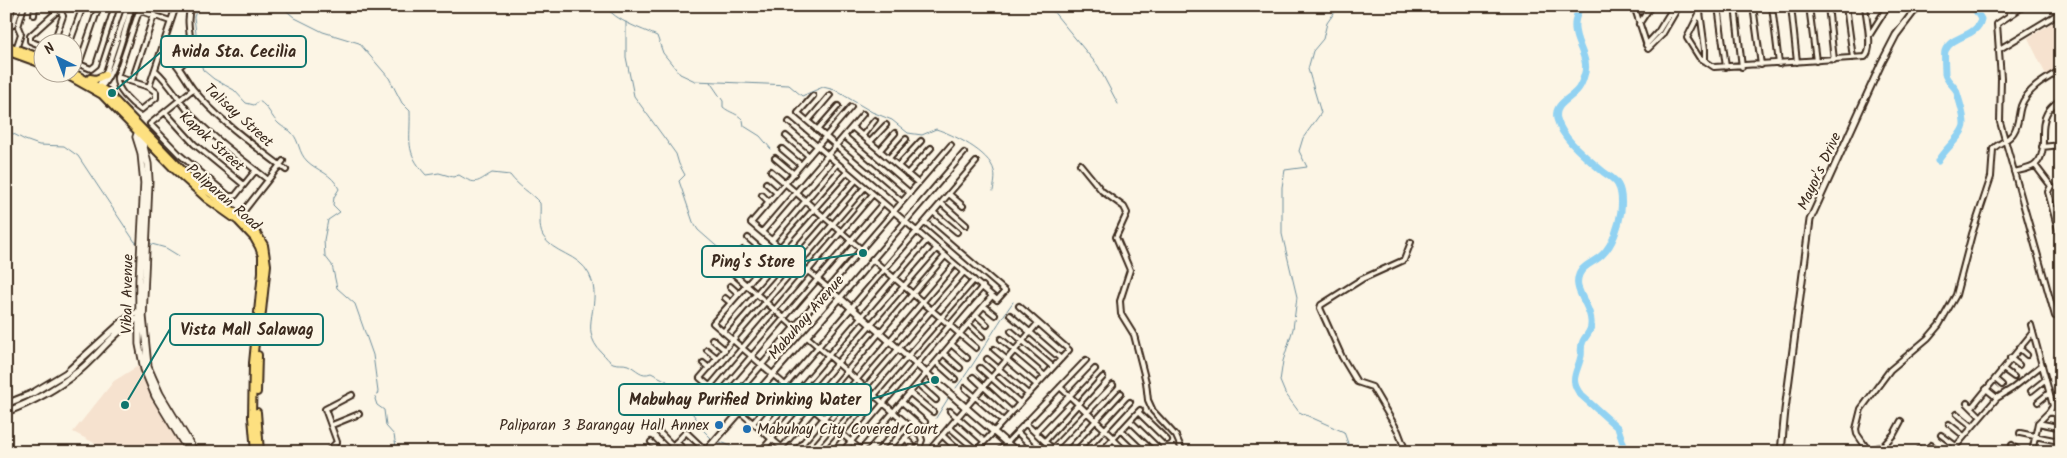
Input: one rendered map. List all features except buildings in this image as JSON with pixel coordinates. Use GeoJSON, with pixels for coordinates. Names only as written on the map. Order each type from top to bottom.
{"type":"FeatureCollection","features":[{"type":"Feature","properties":{"kind":"main road"},"geometry":{"type":"LineString","coordinates":[[6,45],[32,59]]}},
{"type":"Feature","properties":{"kind":"main road"},"geometry":{"type":"LineString","coordinates":[[6,51],[16,51],[32,55]]}},
{"type":"Feature","properties":{"kind":"main road"},"geometry":{"type":"LineString","coordinates":[[85,78],[96,79],[105,75]]}},
{"type":"Feature","properties":{"kind":"main road","name":"Paliparan Road"},"geometry":{"type":"LineString","coordinates":[[82,77],[99,87],[186,180],[248,231],[259,247],[262,256],[262,272],[255,333],[252,417],[255,452]]}},
{"type":"Feature","properties":{"kind":"main road","name":"Paliparan Road"},"geometry":{"type":"LineString","coordinates":[[82,80],[99,87]]}},
{"type":"Feature","properties":{"kind":"main road","name":"Paliparan Road"},"geometry":{"type":"LineString","coordinates":[[141,131],[189,177],[251,227],[264,245],[267,265],[258,347],[256,417],[260,452]]}},
{"type":"Feature","properties":{"kind":"main road","name":"Vibal Avenue"},"geometry":{"type":"LineString","coordinates":[[141,131],[136,137],[141,153],[144,174],[144,233],[139,344],[147,378],[158,401],[188,452]]}},
{"type":"Feature","properties":{"kind":"main road","name":"Vibal Avenue"},"geometry":{"type":"LineString","coordinates":[[140,318],[151,376],[195,452]]}},
{"type":"Feature","properties":{"kind":"street"},"geometry":{"type":"LineString","coordinates":[[13,25],[19,6]]}},
{"type":"Feature","properties":{"kind":"street"},"geometry":{"type":"LineString","coordinates":[[16,51],[21,34],[18,27],[24,6]]}},
{"type":"Feature","properties":{"kind":"street"},"geometry":{"type":"LineString","coordinates":[[34,15],[35,7],[43,6]]}},
{"type":"Feature","properties":{"kind":"street"},"geometry":{"type":"LineString","coordinates":[[74,32],[83,6]]}},
{"type":"Feature","properties":{"kind":"street"},"geometry":{"type":"LineString","coordinates":[[82,55],[99,6]]}},
{"type":"Feature","properties":{"kind":"street"},"geometry":{"type":"LineString","coordinates":[[82,65],[91,69],[96,65],[115,6]]}},
{"type":"Feature","properties":{"kind":"street"},"geometry":{"type":"LineString","coordinates":[[99,87],[120,37],[130,6]]}},
{"type":"Feature","properties":{"kind":"street"},"geometry":{"type":"LineString","coordinates":[[149,88],[175,8],[161,6]]}},
{"type":"Feature","properties":{"kind":"street"},"geometry":{"type":"LineString","coordinates":[[179,67],[186,60],[190,51],[187,22],[191,6]]}},
{"type":"Feature","properties":{"kind":"street"},"geometry":{"type":"LineString","coordinates":[[1634,6],[1648,49],[1656,42],[1679,6]]}},
{"type":"Feature","properties":{"kind":"street"},"geometry":{"type":"LineString","coordinates":[[1639,24],[1650,6]]}},
{"type":"Feature","properties":{"kind":"street"},"geometry":{"type":"LineString","coordinates":[[1646,45],[1662,28],[1674,6]]}},
{"type":"Feature","properties":{"kind":"street"},"geometry":{"type":"LineString","coordinates":[[1703,6],[1687,38],[1698,57],[1714,67],[1742,67],[1865,57],[1870,48],[1865,6]]}},
{"type":"Feature","properties":{"kind":"street"},"geometry":{"type":"LineString","coordinates":[[1718,6],[1726,67]]}},
{"type":"Feature","properties":{"kind":"street"},"geometry":{"type":"LineString","coordinates":[[1735,6],[1742,67]]}},
{"type":"Feature","properties":{"kind":"street"},"geometry":{"type":"LineString","coordinates":[[1753,6],[1760,65]]}},
{"type":"Feature","properties":{"kind":"street"},"geometry":{"type":"LineString","coordinates":[[1772,6],[1779,64]]}},
{"type":"Feature","properties":{"kind":"street"},"geometry":{"type":"LineString","coordinates":[[1791,6],[1797,62]]}},
{"type":"Feature","properties":{"kind":"street"},"geometry":{"type":"LineString","coordinates":[[1809,6],[1816,61]]}},
{"type":"Feature","properties":{"kind":"street"},"geometry":{"type":"LineString","coordinates":[[1828,6],[1834,60]]}},
{"type":"Feature","properties":{"kind":"street"},"geometry":{"type":"LineString","coordinates":[[1846,6],[1853,58]]}},
{"type":"Feature","properties":{"kind":"street","name":"Mayor's Drive"},"geometry":{"type":"LineString","coordinates":[[1781,452],[1810,220],[1881,64],[1896,36],[1918,6]]}},
{"type":"Feature","properties":{"kind":"street"},"geometry":{"type":"LineString","coordinates":[[2008,6],[2010,15]]}},
{"type":"Feature","properties":{"kind":"street"},"geometry":{"type":"LineString","coordinates":[[2024,6],[1997,24],[2001,78],[2000,122],[2055,316]]}},
{"type":"Feature","properties":{"kind":"street"},"geometry":{"type":"LineString","coordinates":[[34,32],[61,7]]}},
{"type":"Feature","properties":{"kind":"street"},"geometry":{"type":"LineString","coordinates":[[57,32],[63,16],[61,7]]}},
{"type":"Feature","properties":{"kind":"street"},"geometry":{"type":"LineString","coordinates":[[1869,36],[1886,7]]}},
{"type":"Feature","properties":{"kind":"street"},"geometry":{"type":"LineString","coordinates":[[117,77],[149,88],[156,92],[156,98],[141,110],[118,87],[117,77],[138,14],[141,11],[170,21]]}},
{"type":"Feature","properties":{"kind":"street"},"geometry":{"type":"LineString","coordinates":[[1700,12],[1705,61]]}},
{"type":"Feature","properties":{"kind":"street"},"geometry":{"type":"LineString","coordinates":[[1998,50],[2061,12]]}},
{"type":"Feature","properties":{"kind":"street"},"geometry":{"type":"LineString","coordinates":[[132,81],[154,15]]}},
{"type":"Feature","properties":{"kind":"street"},"geometry":{"type":"LineString","coordinates":[[6,28],[13,25],[18,27]]}},
{"type":"Feature","properties":{"kind":"street"},"geometry":{"type":"LineString","coordinates":[[99,87],[112,69],[120,37]]}},
{"type":"Feature","properties":{"kind":"street","name":"Talisay Street"},"geometry":{"type":"LineString","coordinates":[[160,54],[167,56],[179,67],[194,89],[223,120],[286,170]]}},
{"type":"Feature","properties":{"kind":"street"},"geometry":{"type":"LineString","coordinates":[[155,70],[172,88],[179,100],[210,133],[268,180]]}},
{"type":"Feature","properties":{"kind":"street"},"geometry":{"type":"LineString","coordinates":[[1901,421],[1894,434],[1883,446],[1867,451],[1856,434],[1861,409],[1890,370],[1928,338],[1949,310],[1956,295],[1972,234],[1991,177],[1993,149],[2005,142],[2014,132],[2021,106],[2029,93],[2041,82],[2061,70]]}},
{"type":"Feature","properties":{"kind":"street"},"geometry":{"type":"LineString","coordinates":[[194,89],[150,124],[180,155],[225,194],[232,197],[235,196],[256,170]]}},
{"type":"Feature","properties":{"kind":"street"},"geometry":{"type":"LineString","coordinates":[[813,96],[798,113],[902,202]]}},
{"type":"Feature","properties":{"kind":"street"},"geometry":{"type":"LineString","coordinates":[[808,122],[830,96]]}},
{"type":"Feature","properties":{"kind":"street"},"geometry":{"type":"LineString","coordinates":[[2014,172],[2035,165],[2038,162],[2042,147],[2044,119],[2053,106],[2061,99]]}},
{"type":"Feature","properties":{"kind":"street"},"geometry":{"type":"LineString","coordinates":[[817,130],[838,106]]}},
{"type":"Feature","properties":{"kind":"street"},"geometry":{"type":"LineString","coordinates":[[851,107],[751,223],[880,332],[1017,452]]}},
{"type":"Feature","properties":{"kind":"street","name":"Kapok Street"},"geometry":{"type":"LineString","coordinates":[[164,112],[194,144],[244,185]]}},
{"type":"Feature","properties":{"kind":"street"},"geometry":{"type":"LineString","coordinates":[[762,232],[863,114]]}},
{"type":"Feature","properties":{"kind":"street"},"geometry":{"type":"LineString","coordinates":[[862,135],[875,120]]}},
{"type":"Feature","properties":{"kind":"street"},"geometry":{"type":"LineString","coordinates":[[789,122],[997,300],[1005,291],[925,222]]}},
{"type":"Feature","properties":{"kind":"street"},"geometry":{"type":"LineString","coordinates":[[870,142],[886,125]]}},
{"type":"Feature","properties":{"kind":"street"},"geometry":{"type":"LineString","coordinates":[[852,127],[918,183]]}},
{"type":"Feature","properties":{"kind":"street"},"geometry":{"type":"LineString","coordinates":[[880,150],[895,134]]}},
{"type":"Feature","properties":{"kind":"street"},"geometry":{"type":"LineString","coordinates":[[786,136],[809,156]]}},
{"type":"Feature","properties":{"kind":"street"},"geometry":{"type":"LineString","coordinates":[[844,136],[910,192]]}},
{"type":"Feature","properties":{"kind":"street"},"geometry":{"type":"LineString","coordinates":[[889,158],[906,139]]}},
{"type":"Feature","properties":{"kind":"street"},"geometry":{"type":"LineString","coordinates":[[898,166],[920,141]]}},
{"type":"Feature","properties":{"kind":"street"},"geometry":{"type":"LineString","coordinates":[[729,403],[950,145]]}},
{"type":"Feature","properties":{"kind":"street"},"geometry":{"type":"LineString","coordinates":[[2042,147],[2061,145]]}},
{"type":"Feature","properties":{"kind":"street"},"geometry":{"type":"LineString","coordinates":[[907,174],[931,148]]}},
{"type":"Feature","properties":{"kind":"street"},"geometry":{"type":"LineString","coordinates":[[782,149],[801,165]]}},
{"type":"Feature","properties":{"kind":"street","name":"Mabuhay Avenue"},"geometry":{"type":"LineString","coordinates":[[706,451],[741,413],[964,153]]}},
{"type":"Feature","properties":{"kind":"street"},"geometry":{"type":"LineString","coordinates":[[775,158],[794,174]]}},
{"type":"Feature","properties":{"kind":"street"},"geometry":{"type":"LineString","coordinates":[[243,212],[283,162]]}},
{"type":"Feature","properties":{"kind":"street"},"geometry":{"type":"LineString","coordinates":[[753,423],[976,162]]}},
{"type":"Feature","properties":{"kind":"street"},"geometry":{"type":"LineString","coordinates":[[772,240],[837,164]]}},
{"type":"Feature","properties":{"kind":"street"},"geometry":{"type":"LineString","coordinates":[[1080,164],[1102,191],[1124,207],[1127,213],[1116,237],[1130,270],[1120,301],[1121,314],[1134,335],[1146,382],[1148,400],[1153,411],[1176,436],[1183,452]]}},
{"type":"Feature","properties":{"kind":"street"},"geometry":{"type":"LineString","coordinates":[[2035,165],[2050,186],[2048,192],[2061,241]]}},
{"type":"Feature","properties":{"kind":"street"},"geometry":{"type":"LineString","coordinates":[[771,171],[861,249]]}},
{"type":"Feature","properties":{"kind":"street"},"geometry":{"type":"LineString","coordinates":[[847,172],[713,323],[861,451],[992,296]]}},
{"type":"Feature","properties":{"kind":"street"},"geometry":{"type":"LineString","coordinates":[[723,332],[856,180]]}},
{"type":"Feature","properties":{"kind":"street"},"geometry":{"type":"LineString","coordinates":[[766,183],[777,193]]}},
{"type":"Feature","properties":{"kind":"street"},"geometry":{"type":"LineString","coordinates":[[786,452],[700,378],[865,187]]}},
{"type":"Feature","properties":{"kind":"street"},"geometry":{"type":"LineString","coordinates":[[710,386],[874,194]]}},
{"type":"Feature","properties":{"kind":"street"},"geometry":{"type":"LineString","coordinates":[[949,194],[963,206]]}},
{"type":"Feature","properties":{"kind":"street"},"geometry":{"type":"LineString","coordinates":[[762,195],[770,202]]}},
{"type":"Feature","properties":{"kind":"street"},"geometry":{"type":"LineString","coordinates":[[719,394],[883,203]]}},
{"type":"Feature","properties":{"kind":"street"},"geometry":{"type":"LineString","coordinates":[[941,203],[966,225]]}},
{"type":"Feature","properties":{"kind":"street"},"geometry":{"type":"LineString","coordinates":[[933,212],[957,232]]}},
{"type":"Feature","properties":{"kind":"street"},"geometry":{"type":"LineString","coordinates":[[748,238],[771,258]]}},
{"type":"Feature","properties":{"kind":"street"},"geometry":{"type":"LineString","coordinates":[[763,432],[927,240]]}},
{"type":"Feature","properties":{"kind":"street"},"geometry":{"type":"LineString","coordinates":[[1406,452],[1398,431],[1372,387],[1357,382],[1342,357],[1320,308],[1321,305],[1362,279],[1404,260],[1412,242]]}},
{"type":"Feature","properties":{"kind":"street"},"geometry":{"type":"LineString","coordinates":[[762,450],[937,248]]}},
{"type":"Feature","properties":{"kind":"street"},"geometry":{"type":"LineString","coordinates":[[743,250],[763,267]]}},
{"type":"Feature","properties":{"kind":"street"},"geometry":{"type":"LineString","coordinates":[[778,452],[945,256]]}},
{"type":"Feature","properties":{"kind":"street"},"geometry":{"type":"LineString","coordinates":[[872,259],[976,348]]}},
{"type":"Feature","properties":{"kind":"street"},"geometry":{"type":"LineString","coordinates":[[738,261],[755,276]]}},
{"type":"Feature","properties":{"kind":"street"},"geometry":{"type":"LineString","coordinates":[[795,452],[955,264]]}},
{"type":"Feature","properties":{"kind":"street"},"geometry":{"type":"LineString","coordinates":[[810,452],[964,272]]}},
{"type":"Feature","properties":{"kind":"street"},"geometry":{"type":"LineString","coordinates":[[734,274],[794,327]]}},
{"type":"Feature","properties":{"kind":"street"},"geometry":{"type":"LineString","coordinates":[[826,452],[940,317],[974,280]]}},
{"type":"Feature","properties":{"kind":"street"},"geometry":{"type":"LineString","coordinates":[[730,286],[739,294]]}},
{"type":"Feature","properties":{"kind":"street"},"geometry":{"type":"LineString","coordinates":[[842,452],[982,286]]}},
{"type":"Feature","properties":{"kind":"street"},"geometry":{"type":"LineString","coordinates":[[725,298],[731,303]]}},
{"type":"Feature","properties":{"kind":"street"},"geometry":{"type":"LineString","coordinates":[[984,306],[995,315]]}},
{"type":"Feature","properties":{"kind":"street"},"geometry":{"type":"LineString","coordinates":[[949,426],[976,451],[1070,350],[1019,306]]}},
{"type":"Feature","properties":{"kind":"street"},"geometry":{"type":"LineString","coordinates":[[6,404],[31,394],[66,372],[123,321],[141,310]]}},
{"type":"Feature","properties":{"kind":"street"},"geometry":{"type":"LineString","coordinates":[[976,315],[987,325]]}},
{"type":"Feature","properties":{"kind":"street"},"geometry":{"type":"LineString","coordinates":[[1010,315],[1061,359]]}},
{"type":"Feature","properties":{"kind":"street"},"geometry":{"type":"LineString","coordinates":[[6,412],[47,393],[68,380],[115,336],[140,318]]}},
{"type":"Feature","properties":{"kind":"street"},"geometry":{"type":"LineString","coordinates":[[115,336],[123,321]]}},
{"type":"Feature","properties":{"kind":"street"},"geometry":{"type":"LineString","coordinates":[[940,452],[933,446],[1038,323]]}},
{"type":"Feature","properties":{"kind":"street"},"geometry":{"type":"LineString","coordinates":[[968,324],[982,337]]}},
{"type":"Feature","properties":{"kind":"street"},"geometry":{"type":"LineString","coordinates":[[2031,325],[2053,406],[2038,423],[2032,451],[2042,452]]}},
{"type":"Feature","properties":{"kind":"street"},"geometry":{"type":"LineString","coordinates":[[1011,331],[1053,367]]}},
{"type":"Feature","properties":{"kind":"street"},"geometry":{"type":"LineString","coordinates":[[1972,407],[2033,332]]}},
{"type":"Feature","properties":{"kind":"street"},"geometry":{"type":"LineString","coordinates":[[231,340],[255,333]]}},
{"type":"Feature","properties":{"kind":"street"},"geometry":{"type":"LineString","coordinates":[[806,336],[922,437],[919,448]]}},
{"type":"Feature","properties":{"kind":"street"},"geometry":{"type":"LineString","coordinates":[[712,339],[725,350]]}},
{"type":"Feature","properties":{"kind":"street"},"geometry":{"type":"LineString","coordinates":[[1000,339],[1044,376]]}},
{"type":"Feature","properties":{"kind":"street"},"geometry":{"type":"LineString","coordinates":[[951,344],[967,358]]}},
{"type":"Feature","properties":{"kind":"street"},"geometry":{"type":"LineString","coordinates":[[2019,348],[2027,354]]}},
{"type":"Feature","properties":{"kind":"street"},"geometry":{"type":"LineString","coordinates":[[994,349],[1037,385]]}},
{"type":"Feature","properties":{"kind":"street"},"geometry":{"type":"LineString","coordinates":[[707,350],[717,358]]}},
{"type":"Feature","properties":{"kind":"street"},"geometry":{"type":"LineString","coordinates":[[943,354],[960,368]]}},
{"type":"Feature","properties":{"kind":"street"},"geometry":{"type":"LineString","coordinates":[[2010,358],[2019,365]]}},
{"type":"Feature","properties":{"kind":"street"},"geometry":{"type":"LineString","coordinates":[[988,359],[1028,394]]}},
{"type":"Feature","properties":{"kind":"street"},"geometry":{"type":"LineString","coordinates":[[998,452],[1086,360]]}},
{"type":"Feature","properties":{"kind":"street"},"geometry":{"type":"LineString","coordinates":[[702,362],[708,368]]}},
{"type":"Feature","properties":{"kind":"street"},"geometry":{"type":"LineString","coordinates":[[936,362],[955,379]]}},
{"type":"Feature","properties":{"kind":"street"},"geometry":{"type":"LineString","coordinates":[[1951,452],[1997,398],[2013,388],[2042,364]]}},
{"type":"Feature","properties":{"kind":"street"},"geometry":{"type":"LineString","coordinates":[[980,368],[1020,403]]}},
{"type":"Feature","properties":{"kind":"street"},"geometry":{"type":"LineString","coordinates":[[1036,432],[1095,369]]}},
{"type":"Feature","properties":{"kind":"street"},"geometry":{"type":"LineString","coordinates":[[2002,369],[2014,377]]}},
{"type":"Feature","properties":{"kind":"street"},"geometry":{"type":"LineString","coordinates":[[973,377],[1011,412]]}},
{"type":"Feature","properties":{"kind":"street"},"geometry":{"type":"LineString","coordinates":[[1045,441],[1103,377]]}},
{"type":"Feature","properties":{"kind":"street"},"geometry":{"type":"LineString","coordinates":[[1995,378],[2002,385]]}},
{"type":"Feature","properties":{"kind":"street"},"geometry":{"type":"LineString","coordinates":[[2031,391],[2046,379]]}},
{"type":"Feature","properties":{"kind":"street"},"geometry":{"type":"LineString","coordinates":[[918,384],[936,400]]}},
{"type":"Feature","properties":{"kind":"street"},"geometry":{"type":"LineString","coordinates":[[1025,423],[1055,450],[1113,385]]}},
{"type":"Feature","properties":{"kind":"street"},"geometry":{"type":"LineString","coordinates":[[1060,387],[1096,420],[1126,452]]}},
{"type":"Feature","properties":{"kind":"street"},"geometry":{"type":"LineString","coordinates":[[966,388],[1003,421]]}},
{"type":"Feature","properties":{"kind":"street"},"geometry":{"type":"LineString","coordinates":[[1986,389],[1997,398]]}},
{"type":"Feature","properties":{"kind":"street"},"geometry":{"type":"LineString","coordinates":[[910,393],[933,412]]}},
{"type":"Feature","properties":{"kind":"street"},"geometry":{"type":"LineString","coordinates":[[1067,452],[1122,393]]}},
{"type":"Feature","properties":{"kind":"street"},"geometry":{"type":"LineString","coordinates":[[2038,402],[2049,393]]}},
{"type":"Feature","properties":{"kind":"street"},"geometry":{"type":"LineString","coordinates":[[327,452],[337,442],[325,408],[352,395]]}},
{"type":"Feature","properties":{"kind":"street"},"geometry":{"type":"LineString","coordinates":[[902,402],[925,422]]}},
{"type":"Feature","properties":{"kind":"street"},"geometry":{"type":"LineString","coordinates":[[1084,452],[1130,402]]}},
{"type":"Feature","properties":{"kind":"street"},"geometry":{"type":"LineString","coordinates":[[1968,403],[1980,416]]}},
{"type":"Feature","properties":{"kind":"street"},"geometry":{"type":"LineString","coordinates":[[1108,452],[1102,450],[1139,411],[1167,440]]}},
{"type":"Feature","properties":{"kind":"street"},"geometry":{"type":"LineString","coordinates":[[950,412],[984,441]]}},
{"type":"Feature","properties":{"kind":"street"},"geometry":{"type":"LineString","coordinates":[[2049,412],[2060,414]]}},
{"type":"Feature","properties":{"kind":"street"},"geometry":{"type":"LineString","coordinates":[[332,426],[359,414]]}},
{"type":"Feature","properties":{"kind":"street"},"geometry":{"type":"LineString","coordinates":[[1957,414],[1972,426]]}},
{"type":"Feature","properties":{"kind":"street"},"geometry":{"type":"LineString","coordinates":[[877,452],[904,421]]}},
{"type":"Feature","properties":{"kind":"street"},"geometry":{"type":"LineString","coordinates":[[1130,421],[1157,447]]}},
{"type":"Feature","properties":{"kind":"street"},"geometry":{"type":"LineString","coordinates":[[2038,423],[2057,427]]}},
{"type":"Feature","properties":{"kind":"street"},"geometry":{"type":"LineString","coordinates":[[1949,424],[1964,436]]}},
{"type":"Feature","properties":{"kind":"street"},"geometry":{"type":"LineString","coordinates":[[894,452],[913,429]]}},
{"type":"Feature","properties":{"kind":"street"},"geometry":{"type":"LineString","coordinates":[[1121,430],[1144,452]]}},
{"type":"Feature","properties":{"kind":"street"},"geometry":{"type":"LineString","coordinates":[[668,452],[686,432],[706,451]]}},
{"type":"Feature","properties":{"kind":"street"},"geometry":{"type":"LineString","coordinates":[[1017,432],[1038,452]]}},
{"type":"Feature","properties":{"kind":"street"},"geometry":{"type":"LineString","coordinates":[[660,433],[686,451]]}},
{"type":"Feature","properties":{"kind":"street"},"geometry":{"type":"LineString","coordinates":[[2020,433],[2054,440]]}},
{"type":"Feature","properties":{"kind":"street"},"geometry":{"type":"LineString","coordinates":[[1942,434],[1956,446]]}},
{"type":"Feature","properties":{"kind":"street"},"geometry":{"type":"LineString","coordinates":[[942,436],[960,452]]}},
{"type":"Feature","properties":{"kind":"street"},"geometry":{"type":"LineString","coordinates":[[905,438],[912,445]]}},
{"type":"Feature","properties":{"kind":"street"},"geometry":{"type":"LineString","coordinates":[[651,442],[662,452]]}},
{"type":"Feature","properties":{"kind":"street"},"geometry":{"type":"LineString","coordinates":[[2012,445],[2020,452]]}},
{"type":"Feature","properties":{"kind":"street"},"geometry":{"type":"LineString","coordinates":[[1928,452],[1931,446],[1940,452]]}},
{"type":"Feature","properties":{"kind":"street"},"geometry":{"type":"LineString","coordinates":[[897,448],[902,452]]}},
{"type":"Feature","properties":{"kind":"shaded area"},"geometry":{"type":"Polygon","coordinates":[[[2061,17],[2061,66],[2047,77],[2028,38],[2061,17]]]}},
{"type":"Feature","properties":{"kind":"shaded area"},"geometry":{"type":"Polygon","coordinates":[[[138,366],[152,399],[185,452],[112,452],[73,432],[114,381],[138,366]]]}},
{"type":"Feature","properties":{"kind":"waterway"},"geometry":{"type":"LineString","coordinates":[[198,6],[194,17],[199,58],[203,70],[214,79],[234,90],[246,103],[254,105],[259,101],[262,103],[279,124],[292,133],[307,161],[332,179],[339,189],[334,197],[333,205],[340,212],[328,220],[324,240],[325,256],[332,265],[337,288],[355,304],[373,355],[378,392],[375,399],[377,405],[384,410],[386,426],[394,435],[397,452]]}},
{"type":"Feature","properties":{"kind":"waterway"},"geometry":{"type":"LineString","coordinates":[[281,6],[295,18],[323,32],[359,43],[389,78],[402,103],[410,111],[410,145],[414,159],[426,175],[439,173],[453,177],[459,175],[473,182],[492,173],[510,175],[540,203],[541,232],[547,242],[579,262],[589,274],[594,296],[591,334],[602,353],[615,364],[628,365],[644,374],[651,373],[667,381],[668,386],[674,387],[701,428],[713,440]]}},
{"type":"Feature","properties":{"kind":"waterway"},"geometry":{"type":"LineString","coordinates":[[605,6],[622,20],[657,36],[663,53],[680,74],[695,81],[789,85],[802,96],[823,87],[835,90],[872,112],[892,120],[908,133],[922,135],[936,129],[951,135],[970,145],[986,157],[994,171],[993,191]]}},
{"type":"Feature","properties":{"kind":"waterway"},"geometry":{"type":"LineString","coordinates":[[1050,6],[1098,66],[1118,104]]}},
{"type":"Feature","properties":{"kind":"waterway"},"geometry":{"type":"LineString","coordinates":[[1339,6],[1327,23],[1323,39],[1313,51],[1308,69],[1321,113],[1303,138],[1299,151],[1307,167],[1285,170],[1282,187],[1282,234],[1297,297],[1293,329],[1283,361],[1280,381],[1285,393],[1299,412],[1344,432],[1351,452]]}},
{"type":"Feature","properties":{"kind":"waterway"},"geometry":{"type":"LineString","coordinates":[[1580,6],[1575,31],[1584,56],[1586,69],[1577,90],[1558,108],[1557,119],[1564,134],[1576,148],[1616,182],[1622,204],[1617,228],[1606,251],[1586,266],[1579,275],[1578,287],[1591,318],[1591,327],[1582,343],[1581,356],[1574,380],[1581,395],[1618,428],[1626,452]]}},
{"type":"Feature","properties":{"kind":"waterway"},"geometry":{"type":"LineString","coordinates":[[1938,161],[1961,133],[1964,124],[1956,90],[1945,74],[1945,51],[1953,41],[1975,30],[1979,25],[1981,19],[1973,6]]}},
{"type":"Feature","properties":{"kind":"waterway"},"geometry":{"type":"LineString","coordinates":[[626,22],[626,57],[634,96],[676,154],[685,175],[679,181],[693,222],[698,230],[731,259]]}},
{"type":"Feature","properties":{"kind":"waterway"},"geometry":{"type":"LineString","coordinates":[[710,82],[723,101],[723,107],[741,118],[744,126],[760,136],[771,149]]}},
{"type":"Feature","properties":{"kind":"waterway"},"geometry":{"type":"LineString","coordinates":[[6,130],[39,145],[64,146],[78,156],[135,242],[139,243]]}},
{"type":"Feature","properties":{"kind":"waterway"},"geometry":{"type":"LineString","coordinates":[[148,243],[166,248],[179,256]]}},
{"type":"Feature","properties":{"kind":"waterway"},"geometry":{"type":"LineString","coordinates":[[956,388],[1013,302]]}},
{"type":"Feature","properties":{"kind":"waterway"},"geometry":{"type":"LineString","coordinates":[[936,418],[949,397]]}},
{"type":"Feature","properties":{"kind":"waterway"},"geometry":{"type":"LineString","coordinates":[[924,436],[930,427]]}},
{"type":"Feature","properties":{"kind":"waterway"},"geometry":{"type":"LineString","coordinates":[[717,441],[726,444],[738,452]]}},
{"type":"Feature","properties":{"kind":"waterway"},"geometry":{"type":"LineString","coordinates":[[914,452],[918,445]]}},
{"type":"Feature","properties":{"kind":"place","name":"Avida Sta. Cecilia"},"geometry":{"type":"Point","coordinates":[112,93]}},
{"type":"Feature","properties":{"kind":"place","name":"Ping's Store"},"geometry":{"type":"Point","coordinates":[863,253]}},
{"type":"Feature","properties":{"kind":"place","name":"Mabuhay Purified Drinking Water"},"geometry":{"type":"Point","coordinates":[935,380]}},
{"type":"Feature","properties":{"kind":"place","name":"Vista Mall Salawag"},"geometry":{"type":"Point","coordinates":[125,405]}},
{"type":"Feature","properties":{"kind":"place","name":"Paliparan 3 Barangay Hall Annex"},"geometry":{"type":"Point","coordinates":[719,425]}},
{"type":"Feature","properties":{"kind":"place","name":"Mabuhay City Covered Court"},"geometry":{"type":"Point","coordinates":[747,429]}}]}
